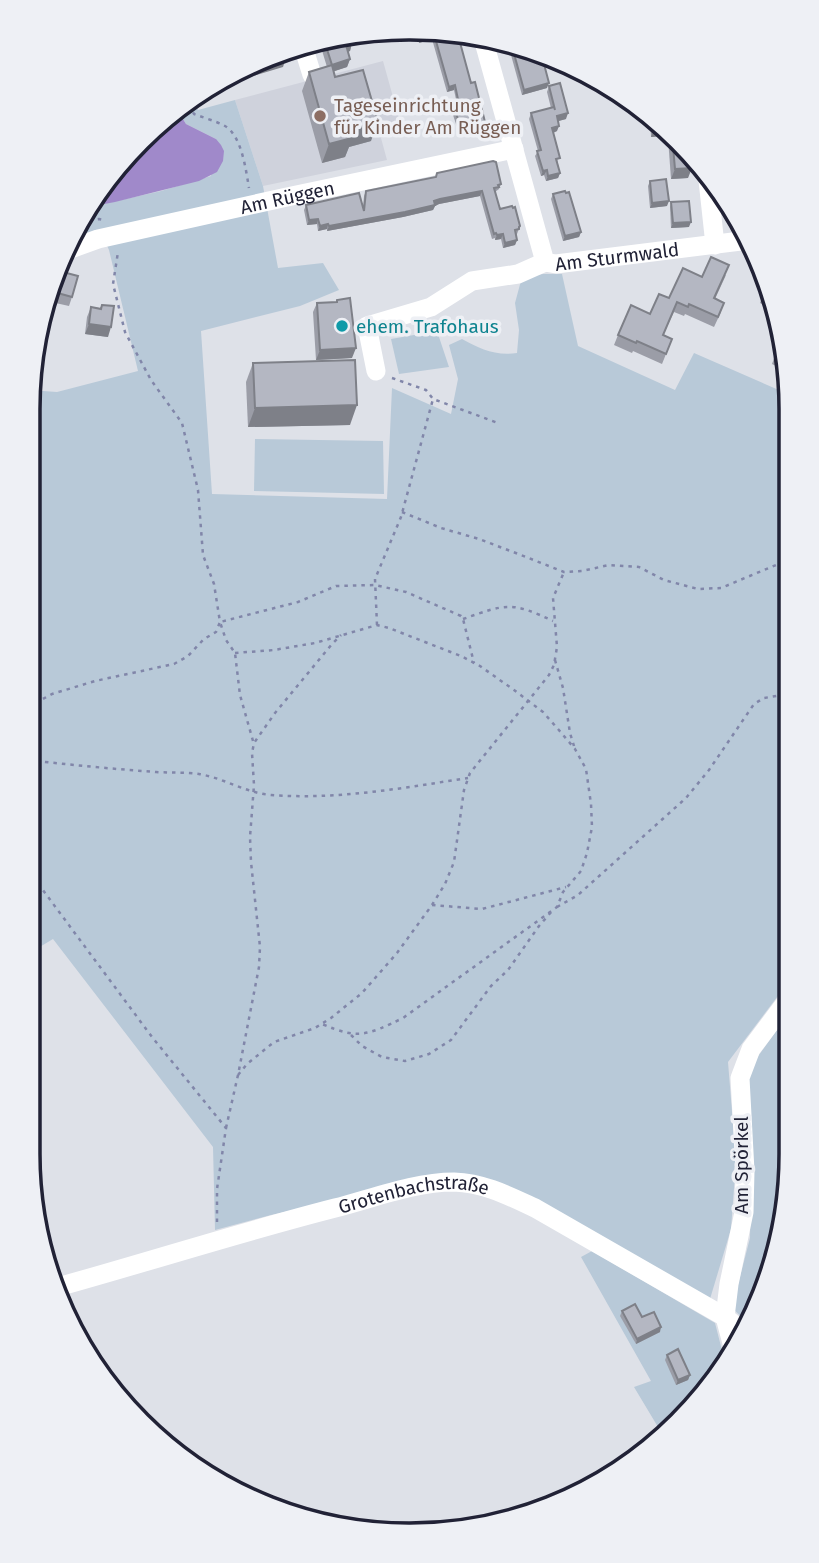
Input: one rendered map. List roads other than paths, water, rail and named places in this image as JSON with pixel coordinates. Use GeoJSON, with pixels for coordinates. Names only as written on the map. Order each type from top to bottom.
{"type":"FeatureCollection","features":[{"type":"Feature","properties":{"kind":"street","name":"Am Sturmwald"},"geometry":{"type":"LineString","coordinates":[[486,48],[545,262],[556,264],[738,241]]}},
{"type":"Feature","properties":{"kind":"street"},"geometry":{"type":"LineString","coordinates":[[306,55],[312,75]]}},
{"type":"Feature","properties":{"kind":"street","name":"Am Rüggen"},"geometry":{"type":"LineString","coordinates":[[78,246],[98,239],[513,149]]}},
{"type":"Feature","properties":{"kind":"street"},"geometry":{"type":"LineString","coordinates":[[710,194],[715,244]]}},
{"type":"Feature","properties":{"kind":"street"},"geometry":{"type":"LineString","coordinates":[[376,372],[367,326],[431,307],[472,281],[518,274],[545,262]]}},
{"type":"Feature","properties":{"kind":"street","name":"Am Spörkel"},"geometry":{"type":"LineString","coordinates":[[730,1336],[725,1317],[729,1283],[744,1212],[745,1171],[740,1078],[751,1049],[779,1011]]}},
{"type":"Feature","properties":{"kind":"street","name":"Grotenbachstraße"},"geometry":{"type":"LineString","coordinates":[[64,1284],[406,1189],[457,1182],[502,1192],[534,1208],[725,1317],[736,1326]]}},
{"type":"Feature","properties":{"kind":"place","name":"Tageseinrichtung für Kinder Am Rüggen"},"geometry":{"type":"Point","coordinates":[320,116]}},
{"type":"Feature","properties":{"kind":"place","name":"ehem. Trafohaus"},"geometry":{"type":"Point","coordinates":[342,326]}}]}
